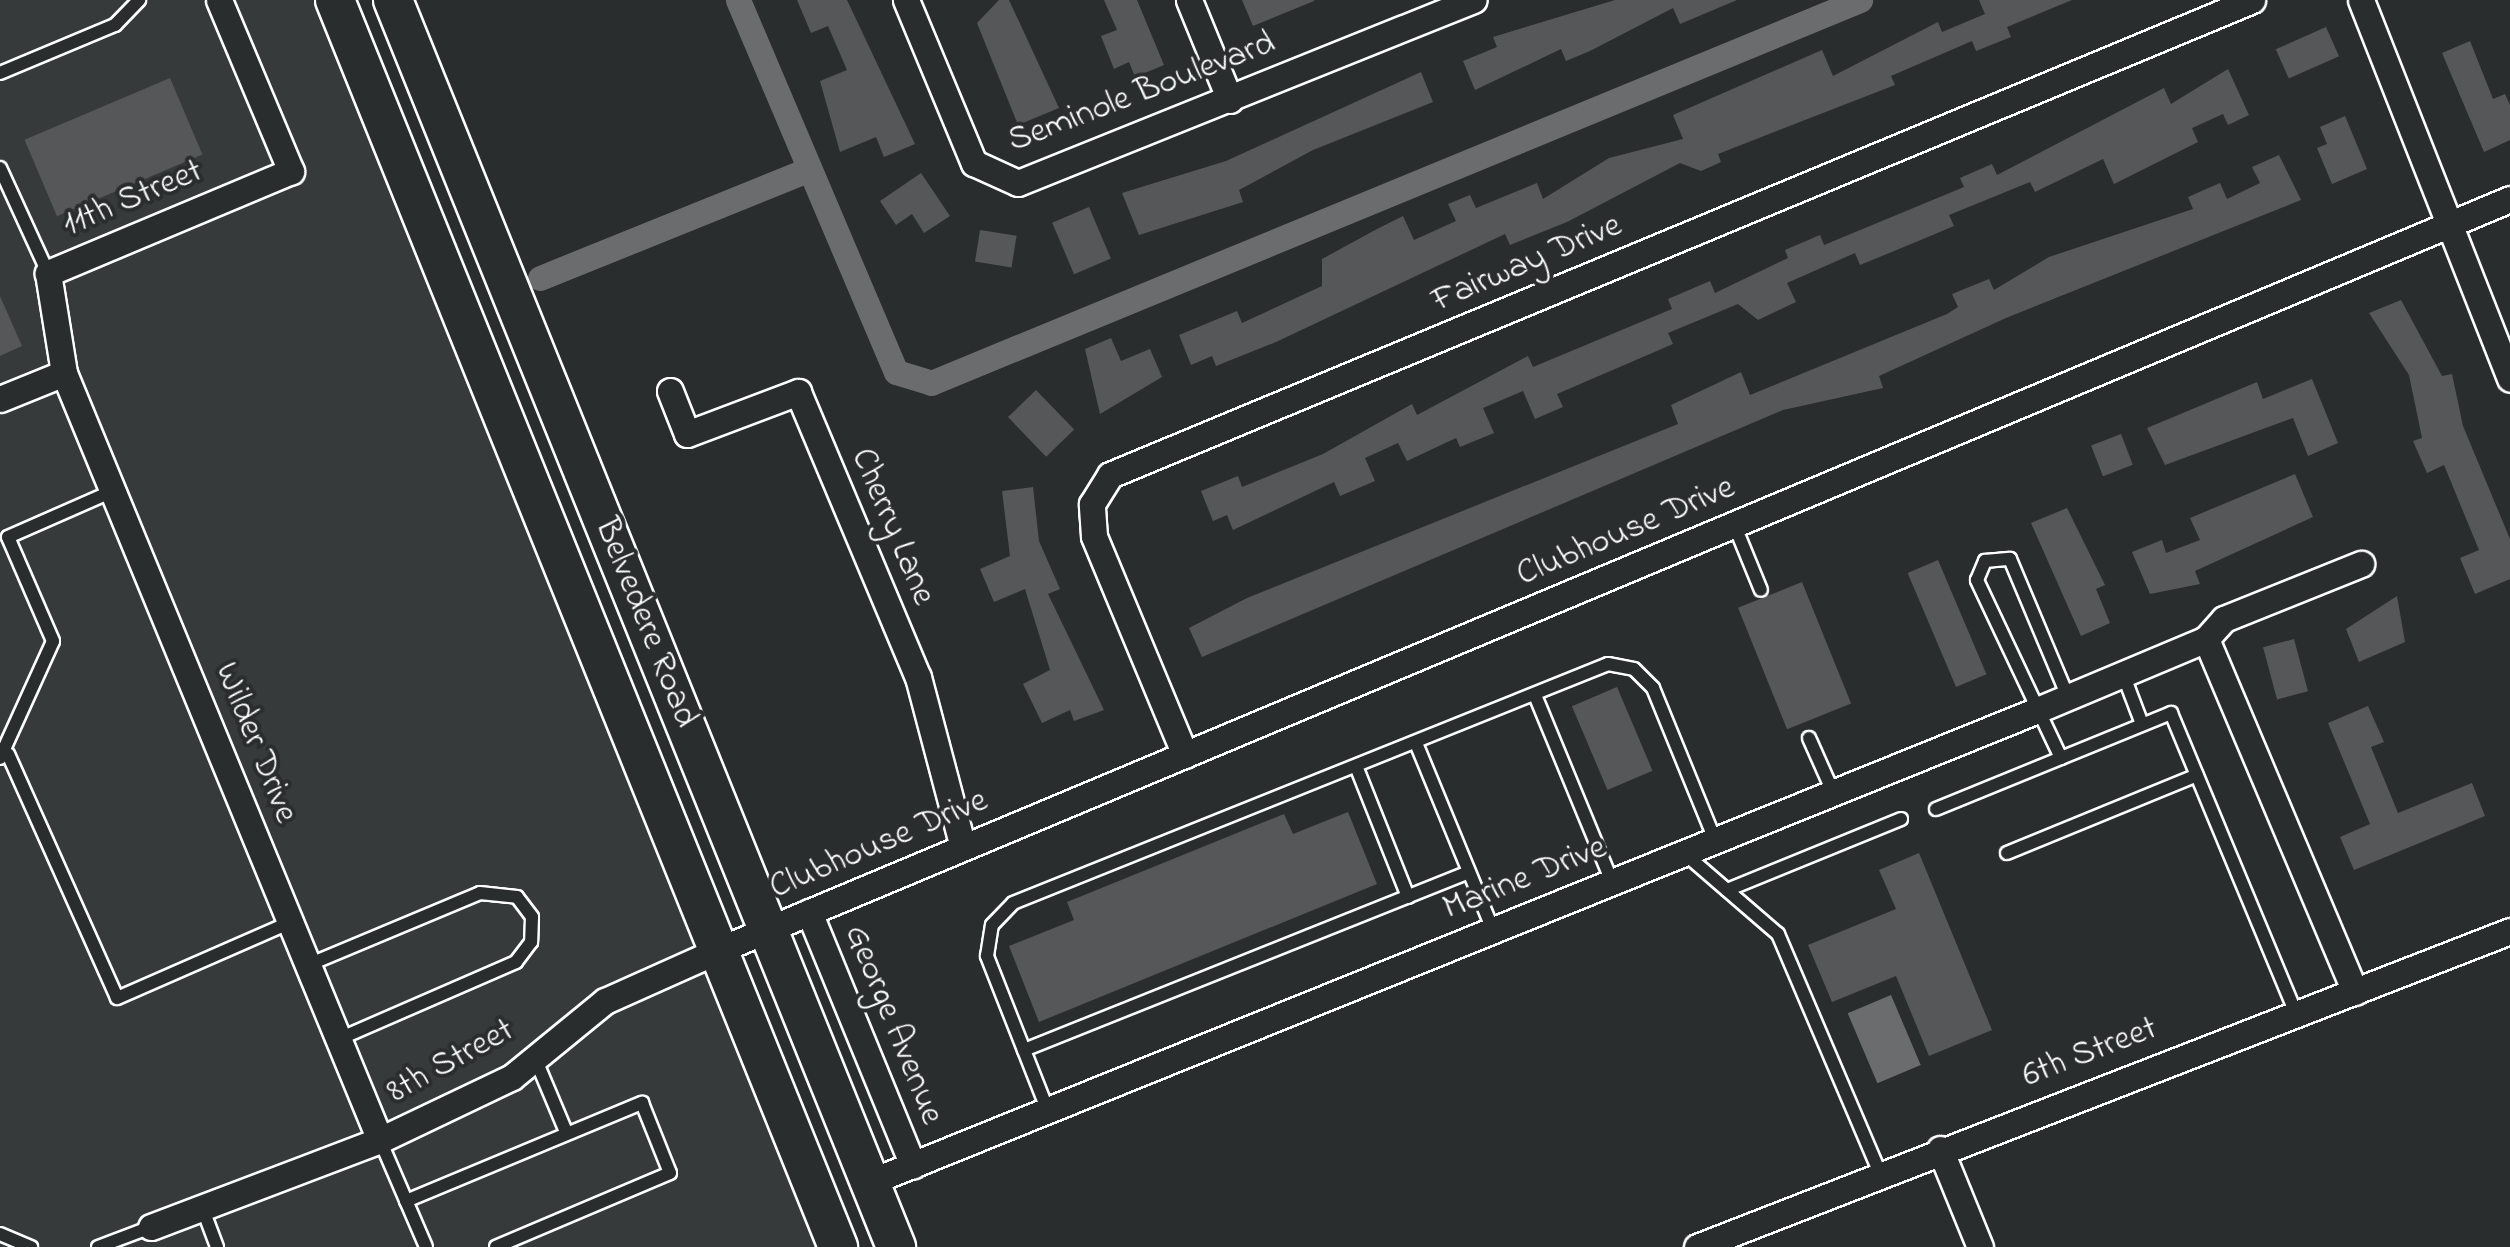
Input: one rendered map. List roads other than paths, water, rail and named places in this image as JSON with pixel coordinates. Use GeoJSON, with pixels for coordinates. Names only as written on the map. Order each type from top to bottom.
{"type":"FeatureCollection","features":[{"type":"Feature","properties":{"kind":"main road","name":"Belvedere Road"},"geometry":{"type":"LineString","coordinates":[[335,0],[838,1247]]}},
{"type":"Feature","properties":{"kind":"main road","name":"Belvedere Road"},"geometry":{"type":"LineString","coordinates":[[393,0],[896,1247]]}},
{"type":"Feature","properties":{"kind":"street","name":"11th Street"},"geometry":{"type":"LineString","coordinates":[[64,373],[48,272],[291,170],[220,0]]}},
{"type":"Feature","properties":{"kind":"street","name":"Seminole Boulevard"},"geometry":{"type":"LineString","coordinates":[[906,0],[974,163],[1001,182],[1035,180],[1474,0]]}},
{"type":"Feature","properties":{"kind":"street"},"geometry":{"type":"LineString","coordinates":[[1189,0],[1230,100]]}},
{"type":"Feature","properties":{"kind":"street","name":"Fairway Drive"},"geometry":{"type":"LineString","coordinates":[[1185,755],[1094,536],[1092,504],[1110,476],[2252,0]]}},
{"type":"Feature","properties":{"kind":"street"},"geometry":{"type":"LineString","coordinates":[[2361,0],[2510,379]]}},
{"type":"Feature","properties":{"kind":"street","name":"Clubhouse Drive"},"geometry":{"type":"LineString","coordinates":[[769,928],[2510,199]]}},
{"type":"Feature","properties":{"kind":"street"},"geometry":{"type":"LineString","coordinates":[[0,399],[64,373]]}},
{"type":"Feature","properties":{"kind":"street","name":"Wilder Drive"},"geometry":{"type":"LineString","coordinates":[[64,373],[380,1140]]}},
{"type":"Feature","properties":{"kind":"street","name":"Cherry Lane"},"geometry":{"type":"LineString","coordinates":[[670,391],[687,434],[798,392],[918,677],[963,847]]}},
{"type":"Feature","properties":{"kind":"street","name":"Marine Drive"},"geometry":{"type":"LineString","coordinates":[[870,1182],[2036,711],[2206,639],[2224,618],[2361,564]]}},
{"type":"Feature","properties":{"kind":"street"},"geometry":{"type":"LineString","coordinates":[[2206,639],[2355,992]]}},
{"type":"Feature","properties":{"kind":"street","name":"George Avenue"},"geometry":{"type":"LineString","coordinates":[[809,912],[913,1165]]}},
{"type":"Feature","properties":{"kind":"street","name":"8th Street"},"geometry":{"type":"LineString","coordinates":[[151,1227],[380,1140],[535,1058],[604,1001],[769,928]]}},
{"type":"Feature","properties":{"kind":"street","name":"6th Street"},"geometry":{"type":"LineString","coordinates":[[1698,1247],[1880,1172],[2510,931]]}},
{"type":"Feature","properties":{"kind":"street"},"geometry":{"type":"LineString","coordinates":[[1940,1149],[1980,1247]]}},
{"type":"Feature","properties":{"kind":"lane"},"geometry":{"type":"LineString","coordinates":[[0,73],[115,25],[139,0]]}},
{"type":"Feature","properties":{"kind":"lane"},"geometry":{"type":"LineString","coordinates":[[0,168],[48,272]]}},
{"type":"Feature","properties":{"kind":"lane"},"geometry":{"type":"LineString","coordinates":[[113,491],[8,537],[53,641],[4,756],[117,998],[291,922]]}},
{"type":"Feature","properties":{"kind":"lane"},"geometry":{"type":"LineString","coordinates":[[1734,524],[1761,590]]}},
{"type":"Feature","properties":{"kind":"lane"},"geometry":{"type":"LineString","coordinates":[[2061,758],[1977,580],[1993,557],[2010,559],[2068,697]]}},
{"type":"Feature","properties":{"kind":"lane"},"geometry":{"type":"LineString","coordinates":[[1048,1110],[987,956],[1000,913],[1356,766],[1608,664],[1645,677],[1715,840]]}},
{"type":"Feature","properties":{"kind":"lane"},"geometry":{"type":"LineString","coordinates":[[2123,674],[2142,724]]}},
{"type":"Feature","properties":{"kind":"lane"},"geometry":{"type":"LineString","coordinates":[[1535,695],[1612,882]]}},
{"type":"Feature","properties":{"kind":"lane"},"geometry":{"type":"LineString","coordinates":[[1936,809],[2171,713],[2296,1013]]}},
{"type":"Feature","properties":{"kind":"lane"},"geometry":{"type":"LineString","coordinates":[[1809,738],[1833,792]]}},
{"type":"Feature","properties":{"kind":"lane"},"geometry":{"type":"LineString","coordinates":[[1416,742],[1493,930]]}},
{"type":"Feature","properties":{"kind":"lane"},"geometry":{"type":"LineString","coordinates":[[1356,766],[1408,897]]}},
{"type":"Feature","properties":{"kind":"lane"},"geometry":{"type":"LineString","coordinates":[[2007,852],[2197,775]]}},
{"type":"Feature","properties":{"kind":"lane"},"geometry":{"type":"LineString","coordinates":[[1727,890],[1901,819]]}},
{"type":"Feature","properties":{"kind":"lane"},"geometry":{"type":"LineString","coordinates":[[1684,853],[1778,934],[1880,1172]]}},
{"type":"Feature","properties":{"kind":"lane"},"geometry":{"type":"LineString","coordinates":[[1024,1050],[1469,872]]}},
{"type":"Feature","properties":{"kind":"lane"},"geometry":{"type":"LineString","coordinates":[[308,965],[480,893],[517,897],[532,917],[531,942],[516,962],[338,1039]]}},
{"type":"Feature","properties":{"kind":"lane"},"geometry":{"type":"LineString","coordinates":[[535,1058],[568,1134]]}},
{"type":"Feature","properties":{"kind":"lane"},"geometry":{"type":"LineString","coordinates":[[406,1202],[642,1103],[670,1173],[496,1247]]}},
{"type":"Feature","properties":{"kind":"lane"},"geometry":{"type":"LineString","coordinates":[[380,1140],[426,1247]]}},
{"type":"Feature","properties":{"kind":"lane"},"geometry":{"type":"LineString","coordinates":[[202,1208],[217,1247]]}},
{"type":"Feature","properties":{"kind":"lane"},"geometry":{"type":"LineString","coordinates":[[98,1247],[151,1227]]}},
{"type":"Feature","properties":{"kind":"lane"},"geometry":{"type":"LineString","coordinates":[[0,1234],[31,1247]]}},
{"type":"Feature","properties":{"kind":"waterway"},"geometry":{"type":"LineString","coordinates":[[738,0],[896,372],[931,383],[1860,0]]}},
{"type":"Feature","properties":{"kind":"waterway"},"geometry":{"type":"LineString","coordinates":[[540,278],[807,170]]}}]}
